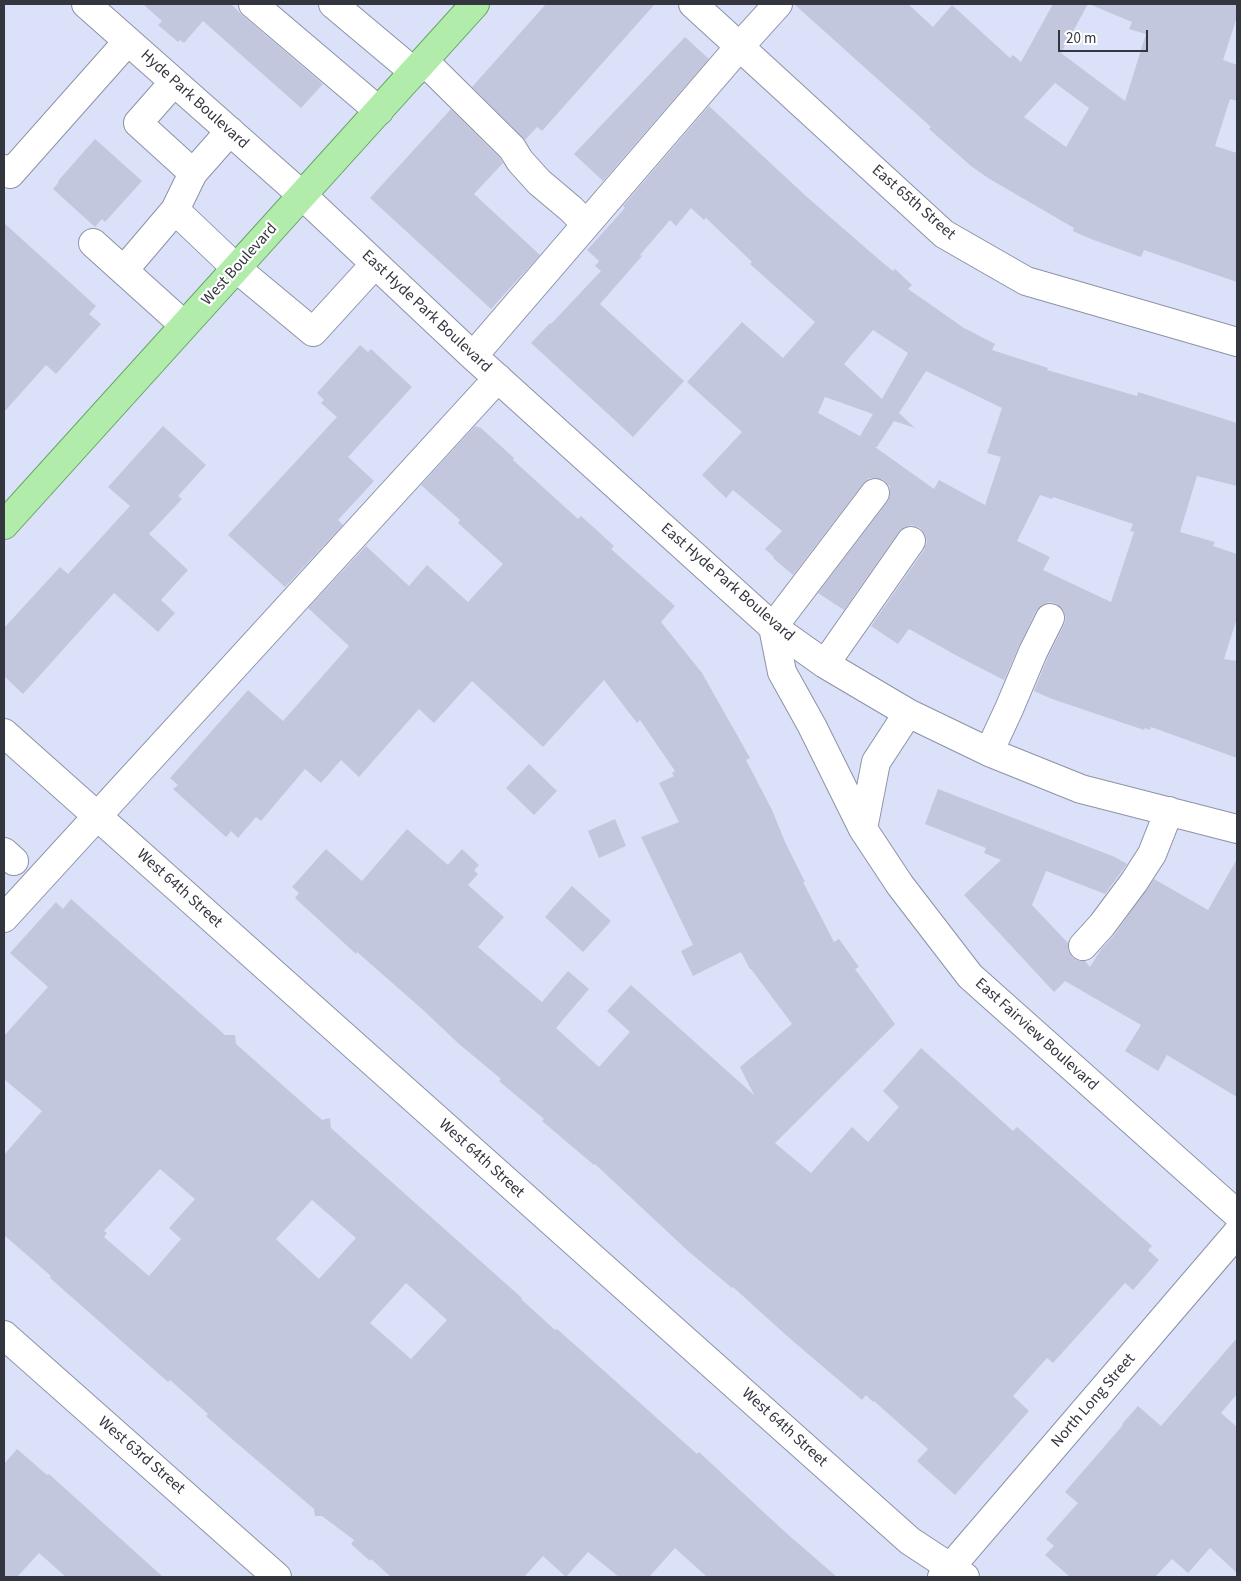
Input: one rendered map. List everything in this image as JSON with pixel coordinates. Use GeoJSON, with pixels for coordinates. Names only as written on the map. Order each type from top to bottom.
{"type":"FeatureCollection","features":[{"type":"Feature","properties":{"kind":"main road","name":"West Boulevard"},"geometry":{"type":"LineString","coordinates":[[4,525],[476,4]]}},
{"type":"Feature","properties":{"kind":"street","name":"Hyde Park Boulevard"},"geometry":{"type":"LineString","coordinates":[[86,4],[303,196]]}},
{"type":"Feature","properties":{"kind":"street"},"geometry":{"type":"LineString","coordinates":[[254,4],[379,111]]}},
{"type":"Feature","properties":{"kind":"street"},"geometry":{"type":"LineString","coordinates":[[333,4],[419,67],[512,148],[538,182],[586,224]]}},
{"type":"Feature","properties":{"kind":"street","name":"East 65th Street"},"geometry":{"type":"LineString","coordinates":[[693,4],[944,234],[1026,281],[1237,342]]}},
{"type":"Feature","properties":{"kind":"street"},"geometry":{"type":"LineString","coordinates":[[473,356],[778,4]]}},
{"type":"Feature","properties":{"kind":"street"},"geometry":{"type":"LineString","coordinates":[[4,169],[10,174],[128,41]]}},
{"type":"Feature","properties":{"kind":"street"},"geometry":{"type":"LineString","coordinates":[[174,82],[138,123],[193,172]]}},
{"type":"Feature","properties":{"kind":"street"},"geometry":{"type":"LineString","coordinates":[[124,270],[175,210],[193,172],[230,132]]}},
{"type":"Feature","properties":{"kind":"street","name":"East Hyde Park Boulevard"},"geometry":{"type":"LineString","coordinates":[[303,196],[473,356],[773,627],[825,664],[908,713],[989,752],[1081,789],[1237,829]]}},
{"type":"Feature","properties":{"kind":"street"},"geometry":{"type":"LineString","coordinates":[[175,210],[236,268],[313,332],[375,264]]}},
{"type":"Feature","properties":{"kind":"street"},"geometry":{"type":"LineString","coordinates":[[94,243],[184,325]]}},
{"type":"Feature","properties":{"kind":"street"},"geometry":{"type":"LineString","coordinates":[[4,918],[498,378]]}},
{"type":"Feature","properties":{"kind":"street"},"geometry":{"type":"LineString","coordinates":[[773,627],[875,493]]}},
{"type":"Feature","properties":{"kind":"street"},"geometry":{"type":"LineString","coordinates":[[825,664],[911,541]]}},
{"type":"Feature","properties":{"kind":"street"},"geometry":{"type":"LineString","coordinates":[[989,752],[1050,618]]}},
{"type":"Feature","properties":{"kind":"street","name":"East Fairview Boulevard"},"geometry":{"type":"LineString","coordinates":[[773,627],[782,672],[812,726],[862,829],[900,885],[970,976],[1237,1214]]}},
{"type":"Feature","properties":{"kind":"street"},"geometry":{"type":"LineString","coordinates":[[862,829],[876,762],[908,713]]}},
{"type":"Feature","properties":{"kind":"street","name":"West 64th Street"},"geometry":{"type":"LineString","coordinates":[[4,732],[910,1541],[952,1574]]}},
{"type":"Feature","properties":{"kind":"street"},"geometry":{"type":"LineString","coordinates":[[1083,946],[1102,925],[1152,854],[1169,811]]}},
{"type":"Feature","properties":{"kind":"street","name":"North Long Street"},"geometry":{"type":"LineString","coordinates":[[952,1574],[1237,1233]]}},
{"type":"Feature","properties":{"kind":"street","name":"West 63rd Street"},"geometry":{"type":"LineString","coordinates":[[4,1336],[277,1577]]}},
{"type":"Feature","properties":{"kind":"building"},"geometry":{"type":"Polygon","coordinates":[[[143,4],[231,4],[323,84],[301,108],[203,21],[184,43],[180,40],[178,42],[158,25],[162,21],[143,4]]]}},
{"type":"Feature","properties":{"kind":"building"},"geometry":{"type":"Polygon","coordinates":[[[546,4],[655,4],[542,131],[537,127],[525,140],[472,87],[546,4]]]}},
{"type":"Feature","properties":{"kind":"building"},"geometry":{"type":"Polygon","coordinates":[[[794,4],[908,4],[933,27],[952,5],[1010,58],[1013,55],[1021,62],[1053,4],[1088,4],[1061,53],[1125,101],[1146,34],[1129,29],[1132,22],[1089,4],[1237,4],[1237,17],[1223,60],[1237,65],[1237,101],[1230,99],[1215,146],[1237,153],[1237,282],[1144,250],[1141,257],[1073,231],[1074,228],[988,178],[971,166],[929,129],[931,127],[794,4]],[[1055,83],[1024,117],[1066,147],[1089,108],[1055,83]]]}},
{"type":"Feature","properties":{"kind":"building"},"geometry":{"type":"Polygon","coordinates":[[[685,37],[709,59],[603,181],[574,154],[685,37]]]}},
{"type":"Feature","properties":{"kind":"building"},"geometry":{"type":"Polygon","coordinates":[[[709,106],[807,197],[883,263],[893,271],[895,269],[912,285],[908,289],[964,328],[995,344],[992,350],[1048,368],[1047,370],[1137,396],[1138,392],[1237,423],[1237,486],[1197,476],[1180,532],[1215,542],[1213,546],[1237,554],[1237,618],[1224,659],[1237,661],[1237,758],[1151,727],[1150,730],[1145,728],[1144,730],[1052,699],[1034,691],[1066,618],[1063,610],[1057,604],[1050,602],[1042,605],[1036,611],[1004,680],[909,629],[898,644],[871,626],[924,550],[927,542],[920,528],[912,525],[905,527],[899,532],[844,610],[818,593],[887,502],[890,495],[890,487],[884,480],[869,478],[863,484],[793,575],[773,558],[765,549],[782,531],[733,490],[726,498],[702,475],[742,432],[687,382],[742,322],[783,358],[815,322],[750,264],[752,262],[706,218],[704,220],[691,208],[676,226],[670,220],[640,255],[642,256],[600,304],[684,381],[633,437],[531,343],[601,271],[595,266],[599,261],[587,250],[625,208],[623,206],[709,106]],[[873,330],[844,364],[882,399],[908,353],[873,330]],[[926,371],[899,413],[915,428],[894,421],[877,447],[875,447],[934,489],[939,480],[985,505],[1001,457],[987,453],[1002,408],[926,371]],[[825,397],[818,413],[860,436],[873,414],[825,397]],[[1040,495],[1017,541],[1050,557],[1043,570],[1111,602],[1134,532],[1130,531],[1133,524],[1053,497],[1052,499],[1040,495]]]}},
{"type":"Feature","properties":{"kind":"building"},"geometry":{"type":"Polygon","coordinates":[[[451,109],[503,163],[474,194],[540,255],[491,309],[370,198],[451,109]]]}},
{"type":"Feature","properties":{"kind":"building"},"geometry":{"type":"Polygon","coordinates":[[[95,139],[142,181],[105,222],[102,219],[95,227],[53,189],[95,139]]]}},
{"type":"Feature","properties":{"kind":"building"},"geometry":{"type":"Polygon","coordinates":[[[4,223],[96,306],[89,314],[101,324],[56,374],[46,365],[4,412],[4,223]]]}},
{"type":"Feature","properties":{"kind":"building"},"geometry":{"type":"Polygon","coordinates":[[[360,345],[368,352],[371,349],[412,387],[348,457],[374,481],[338,520],[343,525],[285,587],[228,535],[337,417],[321,403],[324,400],[317,393],[360,345]]]}},
{"type":"Feature","properties":{"kind":"building"},"geometry":{"type":"Polygon","coordinates":[[[163,426],[206,465],[178,496],[182,499],[149,534],[188,570],[161,600],[175,613],[158,632],[114,593],[23,694],[4,676],[4,628],[60,567],[68,574],[130,506],[108,487],[163,426]]]}},
{"type":"Feature","properties":{"kind":"building"},"geometry":{"type":"Polygon","coordinates":[[[475,426],[481,428],[578,519],[581,516],[614,546],[611,549],[675,606],[661,622],[702,673],[750,758],[746,760],[772,810],[785,842],[805,882],[803,882],[834,942],[839,939],[859,967],[855,969],[895,1024],[775,1143],[811,1173],[852,1127],[868,1142],[899,1107],[883,1091],[921,1048],[1013,1131],[1017,1127],[1152,1246],[1148,1250],[1159,1260],[1133,1290],[1125,1283],[1053,1363],[1047,1358],[1013,1396],[1029,1411],[955,1495],[917,1461],[928,1449],[866,1395],[862,1400],[733,1287],[688,1251],[595,1164],[542,1121],[544,1119],[499,1081],[501,1079],[459,1044],[357,952],[356,954],[295,898],[299,893],[292,887],[326,849],[362,881],[407,829],[448,865],[462,849],[479,865],[474,870],[478,874],[468,885],[504,917],[478,947],[542,1002],[568,971],[589,989],[556,1028],[599,1067],[630,1032],[607,1011],[631,985],[754,1095],[740,1067],[792,1024],[750,969],[741,952],[693,976],[681,951],[693,945],[641,837],[679,822],[659,783],[674,776],[672,773],[675,771],[640,720],[637,723],[604,680],[543,747],[472,681],[434,723],[419,709],[359,777],[341,760],[321,783],[305,769],[261,821],[256,817],[238,838],[231,831],[226,837],[173,789],[178,785],[170,778],[248,690],[283,721],[349,646],[308,608],[366,546],[409,586],[427,565],[468,602],[503,564],[458,523],[460,520],[421,485],[475,426]]]}},
{"type":"Feature","properties":{"kind":"building"},"geometry":{"type":"Polygon","coordinates":[[[529,764],[557,791],[534,815],[506,788],[529,764]]]}},
{"type":"Feature","properties":{"kind":"building"},"geometry":{"type":"Polygon","coordinates":[[[938,789],[1115,857],[1127,864],[1105,894],[1046,871],[1032,905],[1068,943],[1068,950],[1072,957],[1079,961],[1085,961],[1090,967],[1154,879],[1208,910],[1237,859],[1237,1097],[1167,1055],[1158,1071],[1125,1051],[1141,1025],[1065,981],[1054,992],[964,895],[1001,860],[984,853],[986,848],[925,824],[938,789]]]}},
{"type":"Feature","properties":{"kind":"building"},"geometry":{"type":"Polygon","coordinates":[[[615,819],[626,846],[599,858],[588,831],[615,819]]]}},
{"type":"Feature","properties":{"kind":"building"},"geometry":{"type":"Polygon","coordinates":[[[572,886],[611,921],[583,952],[545,917],[572,886]]]}},
{"type":"Feature","properties":{"kind":"building"},"geometry":{"type":"Polygon","coordinates":[[[71,899],[225,1035],[235,1035],[236,1044],[322,1120],[330,1118],[331,1128],[522,1298],[555,1330],[557,1329],[697,1454],[699,1452],[785,1532],[837,1577],[707,1577],[675,1548],[649,1577],[619,1577],[588,1552],[566,1577],[543,1556],[524,1577],[391,1577],[351,1544],[354,1540],[322,1516],[315,1516],[314,1509],[232,1439],[206,1416],[208,1414],[170,1380],[168,1382],[4,1235],[4,1155],[42,1111],[4,1079],[4,1036],[48,987],[10,953],[56,902],[63,909],[71,899]],[[160,1169],[104,1231],[107,1233],[104,1237],[149,1276],[181,1239],[169,1228],[195,1199],[160,1169]],[[312,1200],[276,1239],[319,1279],[356,1238],[312,1200]],[[406,1283],[370,1323],[411,1359],[447,1320],[406,1283]]]}},
{"type":"Feature","properties":{"kind":"building"},"geometry":{"type":"Polygon","coordinates":[[[1237,1338],[1237,1394],[1221,1413],[1237,1427],[1237,1573],[1210,1548],[1188,1573],[1172,1559],[1155,1577],[1070,1577],[1045,1555],[1054,1546],[1046,1539],[1078,1503],[1065,1492],[1138,1406],[1161,1426],[1237,1338]]]}},
{"type":"Feature","properties":{"kind":"building"},"geometry":{"type":"Polygon","coordinates":[[[17,1449],[47,1475],[49,1474],[163,1577],[66,1577],[39,1553],[17,1577],[4,1577],[4,1464],[17,1449]]]}}]}
